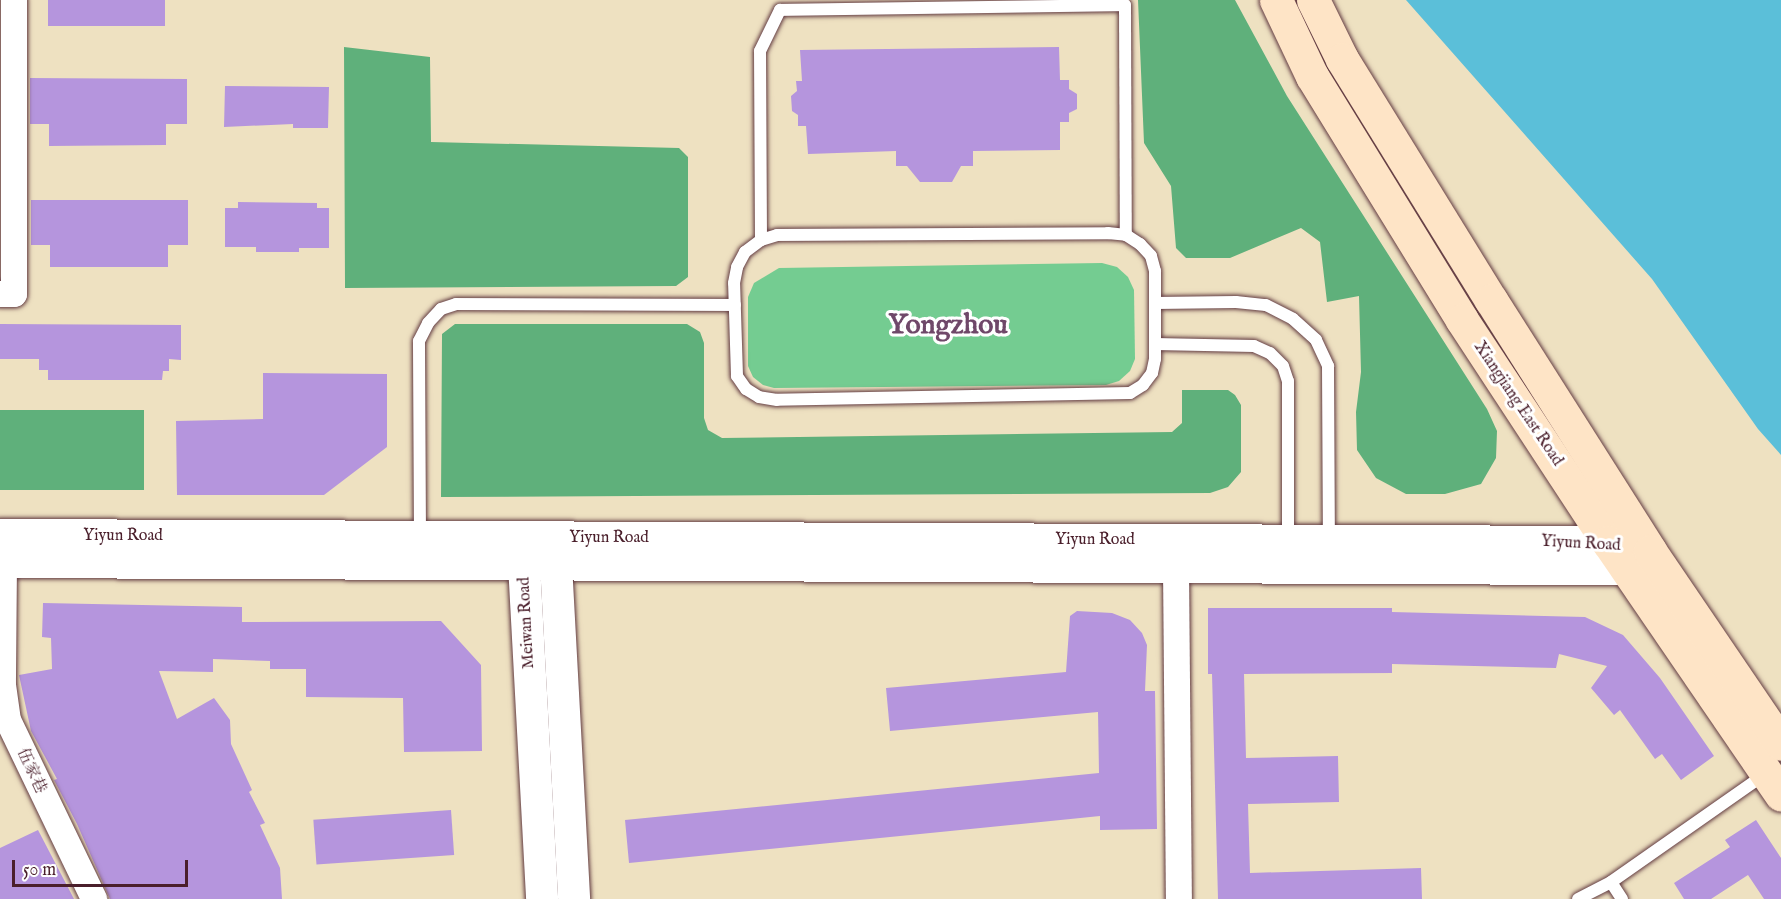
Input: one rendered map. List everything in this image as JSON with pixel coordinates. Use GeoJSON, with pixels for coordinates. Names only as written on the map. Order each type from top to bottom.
{"type":"FeatureCollection","features":[{"type":"Feature","properties":{"kind":"main road","name":"Xiangjiang East Road"},"geometry":{"type":"LineString","coordinates":[[1276,0],[1312,76],[1462,320],[1608,542],[1638,560],[1781,744]]}},
{"type":"Feature","properties":{"kind":"main road","name":"Xiangjiang East Road"},"geometry":{"type":"LineString","coordinates":[[1313,0],[1342,58],[1638,560],[1774,784]]}},
{"type":"Feature","properties":{"kind":"street"},"geometry":{"type":"LineString","coordinates":[[0,294],[14,294],[14,0]]}},
{"type":"Feature","properties":{"kind":"street","name":"Yiyun Road"},"geometry":{"type":"LineString","coordinates":[[1,553],[420,537],[531,551],[556,564],[1176,567],[1638,560]]}},
{"type":"Feature","properties":{"kind":"street","name":"Yiyun Road"},"geometry":{"type":"LineString","coordinates":[[1,553],[531,551],[1288,541],[1608,542]]}},
{"type":"Feature","properties":{"kind":"street","name":"Meiwan Road"},"geometry":{"type":"LineString","coordinates":[[531,551],[542,899]]}},
{"type":"Feature","properties":{"kind":"street","name":"伍家巷"},"geometry":{"type":"LineString","coordinates":[[1,553],[3,685],[8,720],[64,841],[94,899]]}},
{"type":"Feature","properties":{"kind":"street","name":"Meiwan Road"},"geometry":{"type":"LineString","coordinates":[[556,564],[574,899]]}},
{"type":"Feature","properties":{"kind":"street"},"geometry":{"type":"LineString","coordinates":[[1176,567],[1179,899]]}},
{"type":"Feature","properties":{"kind":"lane"},"geometry":{"type":"LineString","coordinates":[[760,240],[760,51],[780,10],[791,5],[1125,5],[1126,235]]}},
{"type":"Feature","properties":{"kind":"lane"},"geometry":{"type":"LineString","coordinates":[[777,235],[1126,235],[1140,244],[1151,256],[1155,271],[1155,344],[1152,373],[1143,385],[1130,393],[777,400],[759,397],[746,389],[737,376],[735,305],[737,267],[745,252],[760,240],[777,235]]}},
{"type":"Feature","properties":{"kind":"lane"},"geometry":{"type":"LineString","coordinates":[[1155,303],[1236,302],[1266,305],[1293,319],[1316,340],[1328,366],[1329,375],[1329,542]]}},
{"type":"Feature","properties":{"kind":"lane"},"geometry":{"type":"LineString","coordinates":[[420,537],[419,341],[428,322],[441,309],[456,304],[735,305]]}},
{"type":"Feature","properties":{"kind":"lane"},"geometry":{"type":"LineString","coordinates":[[1155,344],[1254,346],[1270,353],[1283,366],[1288,381],[1288,541]]}},
{"type":"Feature","properties":{"kind":"lane"},"geometry":{"type":"LineString","coordinates":[[1578,899],[1611,882],[1774,784]]}},
{"type":"Feature","properties":{"kind":"lane"},"geometry":{"type":"LineString","coordinates":[[1611,882],[1622,899]]}},
{"type":"Feature","properties":{"kind":"green space"},"geometry":{"type":"Polygon","coordinates":[[[1138,0],[1235,0],[1287,96],[1487,409],[1497,431],[1496,458],[1481,484],[1445,494],[1406,494],[1376,478],[1357,450],[1356,412],[1361,372],[1359,296],[1327,302],[1320,242],[1301,228],[1230,258],[1186,258],[1176,248],[1171,186],[1144,143],[1138,0]]]}},
{"type":"Feature","properties":{"kind":"green space"},"geometry":{"type":"Polygon","coordinates":[[[344,47],[430,57],[431,142],[679,148],[688,157],[688,277],[676,286],[345,288],[344,47]]]}},
{"type":"Feature","properties":{"kind":"green space"},"geometry":{"type":"Polygon","coordinates":[[[1102,263],[1117,267],[1128,277],[1134,290],[1135,359],[1130,371],[1119,381],[1106,385],[774,388],[763,385],[753,377],[748,366],[748,297],[754,283],[779,268],[1102,263]]]}},
{"type":"Feature","properties":{"kind":"green space"},"geometry":{"type":"Polygon","coordinates":[[[455,324],[687,324],[700,332],[704,343],[704,418],[708,430],[722,438],[1172,432],[1182,423],[1182,390],[1228,390],[1235,395],[1241,405],[1241,472],[1228,487],[1210,493],[441,497],[442,334],[455,324]]]}},
{"type":"Feature","properties":{"kind":"green space"},"geometry":{"type":"Polygon","coordinates":[[[0,410],[144,410],[144,490],[0,490],[0,410]]]}},
{"type":"Feature","properties":{"kind":"water"},"geometry":{"type":"Polygon","coordinates":[[[1406,0],[1781,0],[1781,455],[1758,429],[1652,279],[1406,0]]]}},
{"type":"Feature","properties":{"kind":"building"},"geometry":{"type":"Polygon","coordinates":[[[48,0],[165,0],[165,26],[48,26],[48,0]]]}},
{"type":"Feature","properties":{"kind":"building"},"geometry":{"type":"Polygon","coordinates":[[[1059,47],[1060,80],[1069,80],[1069,89],[1077,94],[1077,109],[1069,113],[1069,122],[1060,122],[1060,150],[973,151],[973,166],[961,166],[952,182],[920,182],[907,166],[896,166],[896,151],[808,154],[806,126],[798,126],[798,115],[792,111],[791,96],[797,91],[796,81],[802,81],[800,50],[1059,47]]]}},
{"type":"Feature","properties":{"kind":"building"},"geometry":{"type":"Polygon","coordinates":[[[30,78],[187,79],[187,124],[166,124],[166,145],[49,146],[49,124],[30,124],[30,78]]]}},
{"type":"Feature","properties":{"kind":"building"},"geometry":{"type":"Polygon","coordinates":[[[225,86],[329,87],[328,128],[293,128],[293,124],[224,127],[225,86]]]}},
{"type":"Feature","properties":{"kind":"building"},"geometry":{"type":"Polygon","coordinates":[[[31,200],[188,200],[188,245],[168,245],[168,267],[50,267],[50,245],[31,245],[31,200]]]}},
{"type":"Feature","properties":{"kind":"building"},"geometry":{"type":"Polygon","coordinates":[[[238,202],[317,203],[317,208],[329,208],[329,248],[299,248],[299,252],[256,252],[256,247],[225,247],[225,208],[238,208],[238,202]]]}},
{"type":"Feature","properties":{"kind":"building"},"geometry":{"type":"Polygon","coordinates":[[[0,324],[181,325],[181,360],[169,359],[169,371],[163,371],[162,380],[48,380],[48,370],[39,370],[39,359],[0,359],[0,324]]]}},
{"type":"Feature","properties":{"kind":"building"},"geometry":{"type":"Polygon","coordinates":[[[263,373],[387,374],[387,447],[324,495],[177,495],[176,421],[263,419],[263,373]]]}},
{"type":"Feature","properties":{"kind":"building"},"geometry":{"type":"Polygon","coordinates":[[[43,603],[242,607],[242,622],[441,621],[481,665],[482,751],[404,752],[403,698],[306,697],[306,669],[270,669],[270,661],[213,659],[213,672],[159,671],[177,719],[214,698],[230,720],[231,744],[252,790],[249,792],[265,823],[260,825],[280,868],[282,899],[110,899],[77,824],[54,780],[57,779],[31,731],[19,675],[52,669],[51,638],[42,637],[43,603]]]}},
{"type":"Feature","properties":{"kind":"building"},"geometry":{"type":"Polygon","coordinates":[[[1208,608],[1392,608],[1392,612],[1585,617],[1623,635],[1660,678],[1714,756],[1681,780],[1662,754],[1655,759],[1620,710],[1614,715],[1591,688],[1607,666],[1559,654],[1556,668],[1392,664],[1392,673],[1244,674],[1246,758],[1338,756],[1339,802],[1248,804],[1250,873],[1421,868],[1422,899],[1218,899],[1212,674],[1208,674],[1208,608]]]}},
{"type":"Feature","properties":{"kind":"building"},"geometry":{"type":"Polygon","coordinates":[[[1077,611],[1112,613],[1130,620],[1142,633],[1147,645],[1145,691],[1155,691],[1157,829],[1100,830],[1100,816],[629,863],[625,820],[1099,773],[1098,712],[890,731],[886,688],[1066,672],[1070,616],[1077,611]]]}},
{"type":"Feature","properties":{"kind":"building"},"geometry":{"type":"Polygon","coordinates":[[[451,810],[454,855],[316,865],[313,820],[451,810]]]}},
{"type":"Feature","properties":{"kind":"building"},"geometry":{"type":"Polygon","coordinates":[[[1756,820],[1781,858],[1781,899],[1764,899],[1748,875],[1711,899],[1684,899],[1674,883],[1730,847],[1725,840],[1756,820]]]}},
{"type":"Feature","properties":{"kind":"building"},"geometry":{"type":"Polygon","coordinates":[[[38,830],[74,899],[0,899],[0,848],[38,830]]]}},
{"type":"Feature","properties":{"kind":"district","name":"Yongzhou"},"geometry":{"type":"Point","coordinates":[948,326]}}]}
